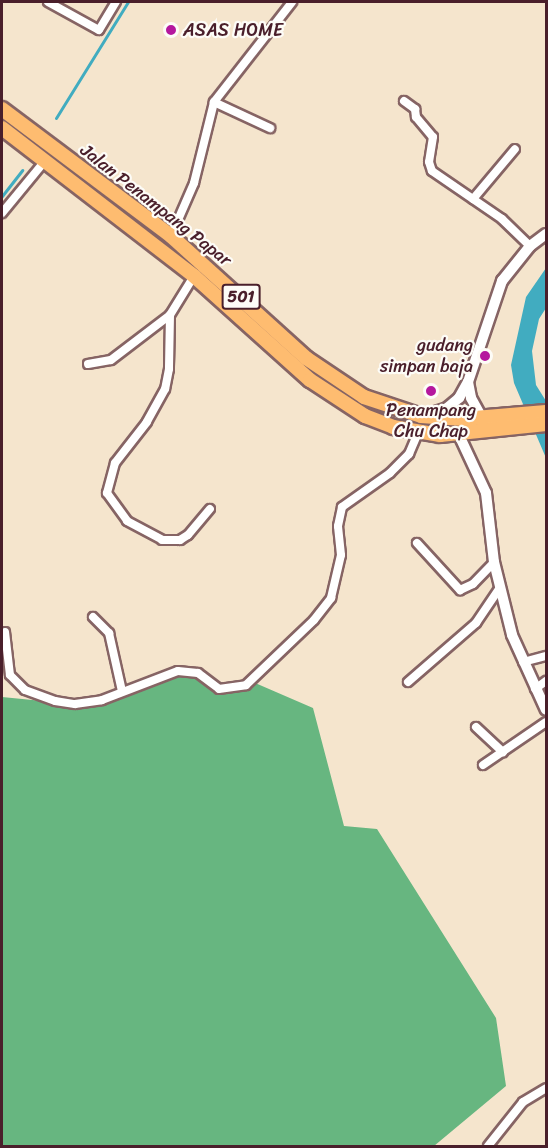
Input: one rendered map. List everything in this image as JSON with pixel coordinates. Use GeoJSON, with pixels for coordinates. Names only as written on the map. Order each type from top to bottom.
{"type":"FeatureCollection","features":[{"type":"Feature","properties":{"kind":"main road"},"geometry":{"type":"LineString","coordinates":[[2,97],[20,122]]}},
{"type":"Feature","properties":{"kind":"main road","name":"Jalan Penampang Papar"},"geometry":{"type":"LineString","coordinates":[[2,109],[171,236],[336,380],[364,397],[421,416],[482,418],[546,412]]}},
{"type":"Feature","properties":{"kind":"main road","name":"Jalan Penampang Papar"},"geometry":{"type":"LineString","coordinates":[[2,128],[44,162],[122,218],[194,276],[330,396],[365,416],[418,433],[459,435],[546,424]]}},
{"type":"Feature","properties":{"kind":"street"},"geometry":{"type":"LineString","coordinates":[[48,2],[99,30],[116,2]]}},
{"type":"Feature","properties":{"kind":"street"},"geometry":{"type":"LineString","coordinates":[[171,236],[194,183],[214,102],[288,2]]}},
{"type":"Feature","properties":{"kind":"street"},"geometry":{"type":"LineString","coordinates":[[404,101],[415,109],[416,117],[434,137],[429,162],[432,171],[473,199],[530,246]]}},
{"type":"Feature","properties":{"kind":"street"},"geometry":{"type":"LineString","coordinates":[[214,102],[270,128]]}},
{"type":"Feature","properties":{"kind":"street"},"geometry":{"type":"LineString","coordinates":[[473,199],[515,149]]}},
{"type":"Feature","properties":{"kind":"street"},"geometry":{"type":"LineString","coordinates":[[2,213],[44,162]]}},
{"type":"Feature","properties":{"kind":"street"},"geometry":{"type":"LineString","coordinates":[[421,416],[447,408],[468,382],[502,281],[530,246],[546,234]]}},
{"type":"Feature","properties":{"kind":"street"},"geometry":{"type":"LineString","coordinates":[[88,364],[111,360],[170,315],[194,276]]}},
{"type":"Feature","properties":{"kind":"street"},"geometry":{"type":"LineString","coordinates":[[170,315],[169,369],[165,389],[147,422],[115,463],[107,493],[128,521],[162,540],[180,540],[188,535],[210,509]]}},
{"type":"Feature","properties":{"kind":"street"},"geometry":{"type":"LineString","coordinates":[[468,382],[471,398],[482,418]]}},
{"type":"Feature","properties":{"kind":"street"},"geometry":{"type":"LineString","coordinates":[[5,632],[7,668],[25,690],[75,704],[122,691],[178,671],[198,673],[226,690],[252,681],[321,613],[331,597],[341,555],[338,526],[342,507],[390,473],[409,454],[418,433]]}},
{"type":"Feature","properties":{"kind":"street"},"geometry":{"type":"LineString","coordinates":[[459,435],[486,493],[499,589],[523,662],[546,710]]}},
{"type":"Feature","properties":{"kind":"street"},"geometry":{"type":"LineString","coordinates":[[417,543],[460,590],[473,584],[494,562]]}},
{"type":"Feature","properties":{"kind":"street"},"geometry":{"type":"LineString","coordinates":[[408,682],[476,623],[499,589]]}},
{"type":"Feature","properties":{"kind":"street"},"geometry":{"type":"LineString","coordinates":[[93,617],[109,633],[122,691]]}},
{"type":"Feature","properties":{"kind":"street"},"geometry":{"type":"LineString","coordinates":[[523,662],[546,656]]}},
{"type":"Feature","properties":{"kind":"street"},"geometry":{"type":"LineString","coordinates":[[535,689],[546,681]]}},
{"type":"Feature","properties":{"kind":"street"},"geometry":{"type":"LineString","coordinates":[[483,765],[546,722]]}},
{"type":"Feature","properties":{"kind":"street"},"geometry":{"type":"LineString","coordinates":[[476,727],[503,752]]}},
{"type":"Feature","properties":{"kind":"street"},"geometry":{"type":"LineString","coordinates":[[488,1146],[523,1102],[546,1088]]}},
{"type":"Feature","properties":{"kind":"green space"},"geometry":{"type":"Polygon","coordinates":[[[192,674],[227,688],[248,680],[313,708],[344,826],[377,829],[496,1018],[506,1086],[434,1146],[2,1146],[2,697],[83,705],[167,677],[192,674]]]}},
{"type":"Feature","properties":{"kind":"water"},"geometry":{"type":"Polygon","coordinates":[[[546,268],[546,308],[539,319],[532,351],[536,385],[546,401],[546,458],[514,383],[511,365],[526,297],[546,268]]]}},
{"type":"Feature","properties":{"kind":"waterway"},"geometry":{"type":"LineString","coordinates":[[56,118],[128,2]]}},
{"type":"Feature","properties":{"kind":"waterway"},"geometry":{"type":"LineString","coordinates":[[2,196],[22,170]]}},
{"type":"Feature","properties":{"kind":"place","name":"ASAS HOME"},"geometry":{"type":"Point","coordinates":[171,30]}},
{"type":"Feature","properties":{"kind":"place","name":"gudang simpan baja"},"geometry":{"type":"Point","coordinates":[485,356]}},
{"type":"Feature","properties":{"kind":"place","name":"Penampang Chu Chap"},"geometry":{"type":"Point","coordinates":[431,391]}}]}
